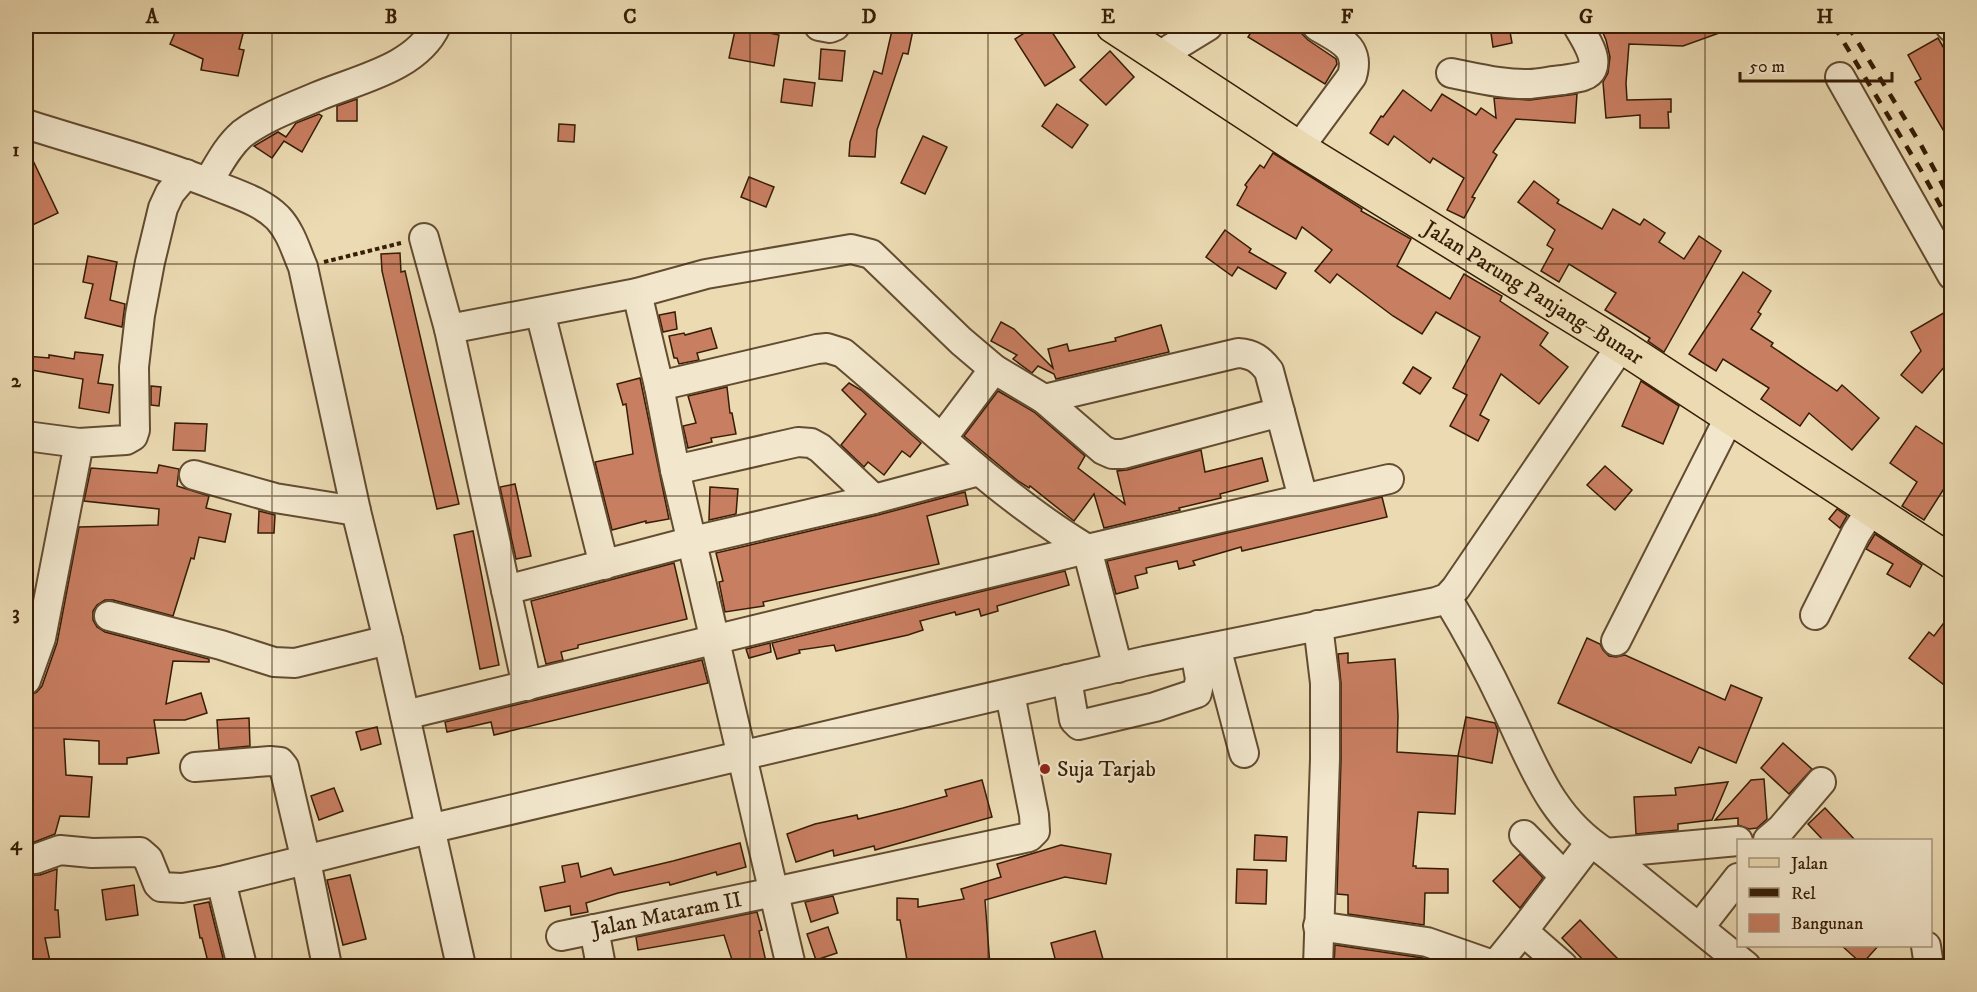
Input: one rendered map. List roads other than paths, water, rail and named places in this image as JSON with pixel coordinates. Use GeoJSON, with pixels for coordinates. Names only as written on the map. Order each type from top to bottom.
{"type":"FeatureCollection","features":[{"type":"Feature","properties":{"kind":"main road","name":"Jalan Parung Panjang–Bunar"},"geometry":{"type":"LineString","coordinates":[[1113,26],[1299,148],[1622,346],[1952,562]]}},
{"type":"Feature","properties":{"kind":"street"},"geometry":{"type":"LineString","coordinates":[[26,436],[79,443],[126,440],[133,436],[135,430],[135,358],[140,315],[163,208],[170,193],[197,178],[242,135],[257,125],[317,96],[373,76],[405,59],[422,44],[436,26]]}},
{"type":"Feature","properties":{"kind":"street"},"geometry":{"type":"LineString","coordinates":[[819,26],[830,28],[835,26]]}},
{"type":"Feature","properties":{"kind":"street"},"geometry":{"type":"LineString","coordinates":[[1158,56],[1208,26]]}},
{"type":"Feature","properties":{"kind":"street"},"geometry":{"type":"LineString","coordinates":[[1299,148],[1352,76],[1354,67],[1355,58],[1350,49],[1342,41],[1317,26]]}},
{"type":"Feature","properties":{"kind":"street"},"geometry":{"type":"LineString","coordinates":[[1451,73],[1490,81],[1530,84],[1577,78],[1588,74],[1593,68],[1593,62],[1589,47],[1578,26]]}},
{"type":"Feature","properties":{"kind":"street"},"geometry":{"type":"LineString","coordinates":[[1840,77],[1952,275]]}},
{"type":"Feature","properties":{"kind":"street"},"geometry":{"type":"LineString","coordinates":[[26,124],[197,178],[265,207],[279,219],[289,233],[303,267],[356,511],[388,640],[461,966]]}},
{"type":"Feature","properties":{"kind":"street"},"geometry":{"type":"LineString","coordinates":[[424,238],[449,329],[527,686]]}},
{"type":"Feature","properties":{"kind":"street"},"geometry":{"type":"LineString","coordinates":[[449,329],[637,293],[706,274],[851,249],[871,255],[993,369],[1044,399],[1103,450],[1112,454],[1123,454],[1280,412]]}},
{"type":"Feature","properties":{"kind":"street"},"geometry":{"type":"LineString","coordinates":[[637,293],[659,386],[675,470],[791,966]]}},
{"type":"Feature","properties":{"kind":"street"},"geometry":{"type":"LineString","coordinates":[[540,312],[604,565]]}},
{"type":"Feature","properties":{"kind":"street"},"geometry":{"type":"LineString","coordinates":[[26,859],[35,859],[60,850],[92,854],[140,852],[148,859],[161,887],[182,888],[221,881],[429,829],[1067,679],[1318,625],[1436,603],[1447,598],[1622,346]]}},
{"type":"Feature","properties":{"kind":"street"},"geometry":{"type":"LineString","coordinates":[[659,386],[827,348],[843,353],[979,471],[1030,512],[1088,549],[1132,665],[1155,707]]}},
{"type":"Feature","properties":{"kind":"street"},"geometry":{"type":"LineString","coordinates":[[1044,399],[1238,353],[1251,354],[1269,371],[1302,498]]}},
{"type":"Feature","properties":{"kind":"street"},"geometry":{"type":"LineString","coordinates":[[942,438],[993,369]]}},
{"type":"Feature","properties":{"kind":"street"},"geometry":{"type":"LineString","coordinates":[[1616,641],[1730,416]]}},
{"type":"Feature","properties":{"kind":"street"},"geometry":{"type":"LineString","coordinates":[[675,470],[798,442],[810,443],[820,448],[874,499]]}},
{"type":"Feature","properties":{"kind":"street"},"geometry":{"type":"LineString","coordinates":[[26,680],[41,638],[79,443]]}},
{"type":"Feature","properties":{"kind":"street"},"geometry":{"type":"LineString","coordinates":[[506,590],[693,541],[874,499],[979,471]]}},
{"type":"Feature","properties":{"kind":"street"},"geometry":{"type":"LineString","coordinates":[[194,475],[275,498],[356,511]]}},
{"type":"Feature","properties":{"kind":"street"},"geometry":{"type":"LineString","coordinates":[[405,715],[1088,549],[1389,479]]}},
{"type":"Feature","properties":{"kind":"street"},"geometry":{"type":"LineString","coordinates":[[1815,615],[1871,510]]}},
{"type":"Feature","properties":{"kind":"street"},"geometry":{"type":"LineString","coordinates":[[1447,598],[1474,642],[1543,787],[1558,810],[1598,848],[1746,966]]}},
{"type":"Feature","properties":{"kind":"street"},"geometry":{"type":"LineString","coordinates":[[109,616],[221,645],[274,662],[295,663],[388,640]]}},
{"type":"Feature","properties":{"kind":"street"},"geometry":{"type":"LineString","coordinates":[[1318,625],[1325,683],[1318,966]]}},
{"type":"Feature","properties":{"kind":"street"},"geometry":{"type":"LineString","coordinates":[[1067,679],[1076,724],[1155,707],[1197,693],[1206,649]]}},
{"type":"Feature","properties":{"kind":"street"},"geometry":{"type":"LineString","coordinates":[[1206,649],[1244,753]]}},
{"type":"Feature","properties":{"kind":"street","name":"Jalan Mataram II"},"geometry":{"type":"LineString","coordinates":[[561,936],[1029,837],[1035,831],[1034,815],[1010,694]]}},
{"type":"Feature","properties":{"kind":"street"},"geometry":{"type":"LineString","coordinates":[[195,767],[280,762],[284,767],[327,966]]}},
{"type":"Feature","properties":{"kind":"street"},"geometry":{"type":"LineString","coordinates":[[1772,838],[1821,782]]}},
{"type":"Feature","properties":{"kind":"street"},"geometry":{"type":"LineString","coordinates":[[1524,835],[1564,876]]}},
{"type":"Feature","properties":{"kind":"street"},"geometry":{"type":"LineString","coordinates":[[1318,926],[1427,942],[1490,964],[1498,962],[1564,876],[1598,848],[1737,841]]}},
{"type":"Feature","properties":{"kind":"street"},"geometry":{"type":"LineString","coordinates":[[1699,928],[1737,879]]}},
{"type":"Feature","properties":{"kind":"street"},"geometry":{"type":"LineString","coordinates":[[221,881],[242,966]]}},
{"type":"Feature","properties":{"kind":"street"},"geometry":{"type":"LineString","coordinates":[[594,929],[601,966]]}},
{"type":"Feature","properties":{"kind":"street"},"geometry":{"type":"LineString","coordinates":[[1523,931],[1563,966]]}},
{"type":"Feature","properties":{"kind":"street"},"geometry":{"type":"LineString","coordinates":[[1926,947],[1929,966]]}},
{"type":"Feature","properties":{"kind":"railway"},"geometry":{"type":"LineString","coordinates":[[1834,26],[1922,172],[1952,227]]}},
{"type":"Feature","properties":{"kind":"railway"},"geometry":{"type":"LineString","coordinates":[[1848,26],[1921,145],[1952,202]]}},
{"type":"Feature","properties":{"kind":"place","name":"Suja Tarjab"},"geometry":{"type":"Point","coordinates":[1045,769]}}]}
